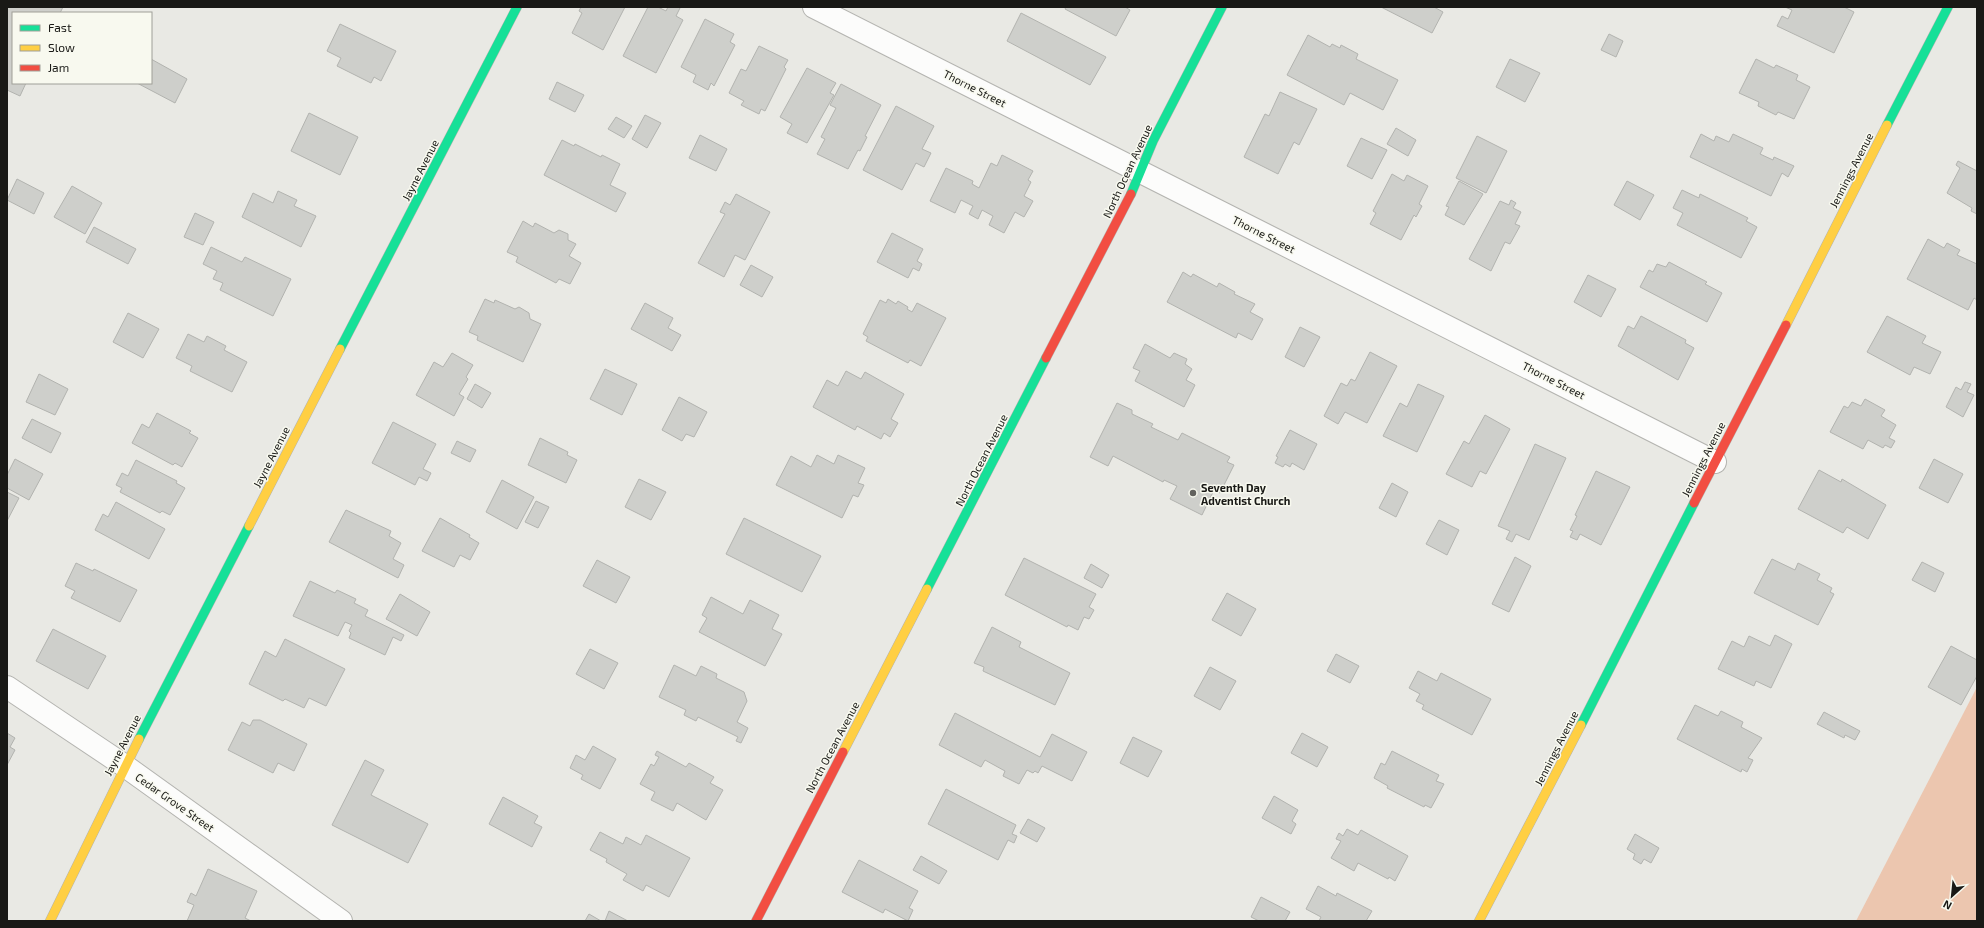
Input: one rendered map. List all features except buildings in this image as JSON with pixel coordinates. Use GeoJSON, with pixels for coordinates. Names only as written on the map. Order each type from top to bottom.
{"type":"FeatureCollection","features":[{"type":"Feature","properties":{"kind":"street","name":"Jayne Avenue"},"geometry":{"type":"LineString","coordinates":[[50,921],[125,766],[517,7]]}},
{"type":"Feature","properties":{"kind":"street","name":"Thorne Street"},"geometry":{"type":"LineString","coordinates":[[814,7],[1715,462]]}},
{"type":"Feature","properties":{"kind":"street","name":"North Ocean Avenue"},"geometry":{"type":"LineString","coordinates":[[756,921],[1114,227],[1153,141],[1222,7]]}},
{"type":"Feature","properties":{"kind":"street","name":"Jennings Avenue"},"geometry":{"type":"LineString","coordinates":[[1479,921],[1948,7]]}},
{"type":"Feature","properties":{"kind":"street","name":"Cedar Grove Street"},"geometry":{"type":"LineString","coordinates":[[7,687],[125,766],[341,921]]}},
{"type":"Feature","properties":{"kind":"shaded area"},"geometry":{"type":"Polygon","coordinates":[[[1977,687],[1977,921],[1856,921],[1977,687]]]}},
{"type":"Feature","properties":{"kind":"traffic: fast"},"geometry":{"type":"LineString","coordinates":[[340,349],[517,7]]}},
{"type":"Feature","properties":{"kind":"traffic: fast"},"geometry":{"type":"LineString","coordinates":[[1131,194],[1153,141],[1222,7]]}},
{"type":"Feature","properties":{"kind":"traffic: fast"},"geometry":{"type":"LineString","coordinates":[[1887,125],[1948,7]]}},
{"type":"Feature","properties":{"kind":"traffic: fast"},"geometry":{"type":"LineString","coordinates":[[927,589],[1046,358]]}},
{"type":"Feature","properties":{"kind":"traffic: fast"},"geometry":{"type":"LineString","coordinates":[[1581,725],[1694,503]]}},
{"type":"Feature","properties":{"kind":"traffic: fast"},"geometry":{"type":"LineString","coordinates":[[139,739],[249,526]]}},
{"type":"Feature","properties":{"kind":"traffic: slow"},"geometry":{"type":"LineString","coordinates":[[1786,325],[1887,125]]}},
{"type":"Feature","properties":{"kind":"traffic: slow"},"geometry":{"type":"LineString","coordinates":[[249,526],[340,349]]}},
{"type":"Feature","properties":{"kind":"traffic: slow"},"geometry":{"type":"LineString","coordinates":[[843,752],[927,589]]}},
{"type":"Feature","properties":{"kind":"traffic: slow"},"geometry":{"type":"LineString","coordinates":[[1479,921],[1581,725]]}},
{"type":"Feature","properties":{"kind":"traffic: slow"},"geometry":{"type":"LineString","coordinates":[[50,921],[139,739]]}},
{"type":"Feature","properties":{"kind":"traffic: jam"},"geometry":{"type":"LineString","coordinates":[[1046,358],[1131,194]]}},
{"type":"Feature","properties":{"kind":"traffic: jam"},"geometry":{"type":"LineString","coordinates":[[1694,503],[1786,325]]}},
{"type":"Feature","properties":{"kind":"traffic: jam"},"geometry":{"type":"LineString","coordinates":[[756,921],[843,752]]}},
{"type":"Feature","properties":{"kind":"place","name":"Seventh Day Adventist Church"},"geometry":{"type":"Point","coordinates":[1193,493]}}]}
